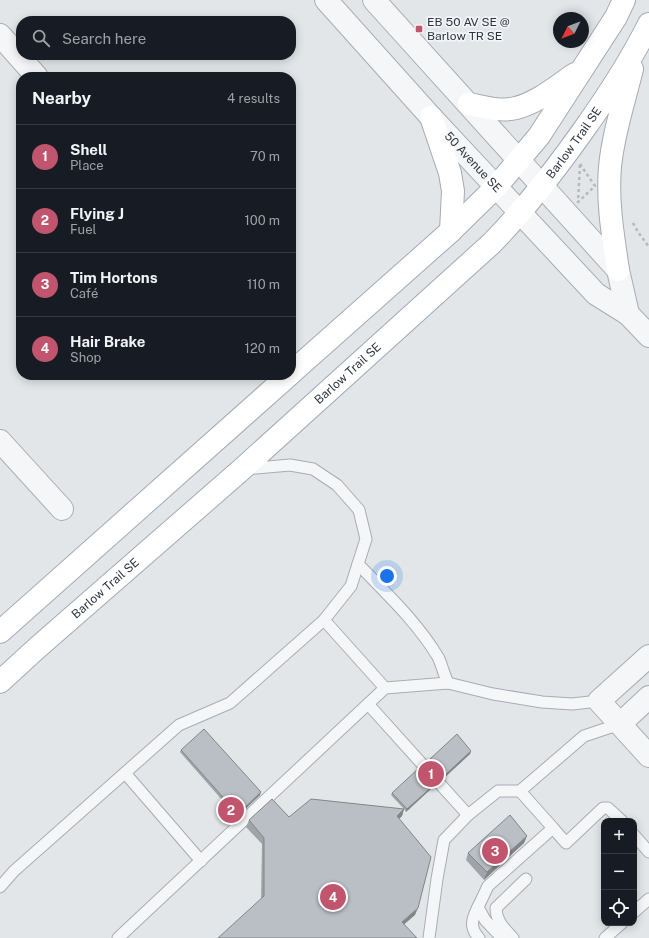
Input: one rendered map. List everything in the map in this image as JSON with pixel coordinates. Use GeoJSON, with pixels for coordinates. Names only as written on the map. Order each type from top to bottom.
{"type":"FeatureCollection","features":[{"type":"Feature","properties":{"kind":"main road"},"geometry":{"type":"LineString","coordinates":[[296,369],[451,231],[520,161],[539,136],[616,17],[624,0]]}},
{"type":"Feature","properties":{"kind":"main road","name":"Barlow Trail SE"},"geometry":{"type":"LineString","coordinates":[[0,682],[241,470],[492,243],[520,214],[566,155],[609,94],[640,43],[649,24]]}},
{"type":"Feature","properties":{"kind":"main road"},"geometry":{"type":"LineString","coordinates":[[618,270],[610,213],[610,168],[614,139],[640,43]]}},
{"type":"Feature","properties":{"kind":"main road"},"geometry":{"type":"LineString","coordinates":[[469,104],[489,108],[515,109],[534,101],[581,70]]}},
{"type":"Feature","properties":{"kind":"main road"},"geometry":{"type":"LineString","coordinates":[[431,117],[450,173],[453,191],[451,231]]}},
{"type":"Feature","properties":{"kind":"main road"},"geometry":{"type":"LineString","coordinates":[[0,632],[283,380]]}},
{"type":"Feature","properties":{"kind":"street","name":"50 Avenue SE"},"geometry":{"type":"LineString","coordinates":[[326,0],[520,214],[596,294],[628,314],[649,336]]}},
{"type":"Feature","properties":{"kind":"street"},"geometry":{"type":"LineString","coordinates":[[374,0],[618,270],[628,314]]}},
{"type":"Feature","properties":{"kind":"street"},"geometry":{"type":"LineString","coordinates":[[0,35],[16,53]]}},
{"type":"Feature","properties":{"kind":"street"},"geometry":{"type":"LineString","coordinates":[[22,60],[33,72]]}},
{"type":"Feature","properties":{"kind":"street"},"geometry":{"type":"LineString","coordinates":[[0,441],[62,509]]}},
{"type":"Feature","properties":{"kind":"street"},"geometry":{"type":"LineString","coordinates":[[649,656],[599,701],[649,756]]}},
{"type":"Feature","properties":{"kind":"street"},"geometry":{"type":"LineString","coordinates":[[620,724],[649,697]]}},
{"type":"Feature","properties":{"kind":"lane"},"geometry":{"type":"LineString","coordinates":[[0,887],[14,871],[179,725],[230,703],[324,620],[351,586],[366,539],[359,510],[337,485],[313,469],[290,466],[241,470]]}},
{"type":"Feature","properties":{"kind":"lane"},"geometry":{"type":"LineString","coordinates":[[358,564],[421,633],[438,658],[448,683]]}},
{"type":"Feature","properties":{"kind":"lane"},"geometry":{"type":"LineString","coordinates":[[324,620],[385,688]]}},
{"type":"Feature","properties":{"kind":"lane"},"geometry":{"type":"LineString","coordinates":[[118,938],[385,688],[448,683],[493,694],[542,702],[572,704],[599,701]]}},
{"type":"Feature","properties":{"kind":"lane"},"geometry":{"type":"LineString","coordinates":[[368,704],[468,815]]}},
{"type":"Feature","properties":{"kind":"lane"},"geometry":{"type":"LineString","coordinates":[[429,938],[444,840],[468,815],[498,791],[520,791],[584,736],[620,724]]}},
{"type":"Feature","properties":{"kind":"lane"},"geometry":{"type":"LineString","coordinates":[[125,773],[201,861]]}},
{"type":"Feature","properties":{"kind":"lane"},"geometry":{"type":"LineString","coordinates":[[520,791],[566,843],[603,808],[608,808],[619,818]]}},
{"type":"Feature","properties":{"kind":"lane"},"geometry":{"type":"LineString","coordinates":[[479,938],[475,933],[472,919],[488,886],[553,828]]}},
{"type":"Feature","properties":{"kind":"lane"},"geometry":{"type":"LineString","coordinates":[[637,838],[649,852]]}},
{"type":"Feature","properties":{"kind":"lane"},"geometry":{"type":"LineString","coordinates":[[513,938],[498,921],[496,908],[526,879]]}},
{"type":"Feature","properties":{"kind":"lane"},"geometry":{"type":"LineString","coordinates":[[637,909],[649,899]]}},
{"type":"Feature","properties":{"kind":"lane"},"geometry":{"type":"LineString","coordinates":[[478,907],[485,920],[502,938]]}},
{"type":"Feature","properties":{"kind":"lane"},"geometry":{"type":"LineString","coordinates":[[605,938],[619,926]]}},
{"type":"Feature","properties":{"kind":"path"},"geometry":{"type":"LineString","coordinates":[[580,164],[595,186],[578,202],[579,187],[580,164]]}},
{"type":"Feature","properties":{"kind":"path"},"geometry":{"type":"LineString","coordinates":[[631,218],[638,232],[649,246]]}},
{"type":"Feature","properties":{"kind":"building"},"geometry":{"type":"Polygon","coordinates":[[[204,729],[261,792],[238,814],[181,750],[204,729]]]}},
{"type":"Feature","properties":{"kind":"building"},"geometry":{"type":"Polygon","coordinates":[[[457,734],[471,751],[445,775],[430,759],[457,734]]]}},
{"type":"Feature","properties":{"kind":"building"},"geometry":{"type":"Polygon","coordinates":[[[419,768],[434,785],[407,809],[392,793],[419,768]]]}},
{"type":"Feature","properties":{"kind":"building"},"geometry":{"type":"Polygon","coordinates":[[[272,799],[289,817],[311,799],[404,809],[397,816],[431,857],[418,908],[402,922],[417,938],[218,938],[264,896],[264,838],[249,820],[272,799]]]}},
{"type":"Feature","properties":{"kind":"building"},"geometry":{"type":"Polygon","coordinates":[[[510,815],[527,836],[487,872],[468,853],[510,815]]]}},
{"type":"Feature","properties":{"kind":"place","name":"EB 50 AV SE @ Barlow TR SE"},"geometry":{"type":"Point","coordinates":[419,29]}},
{"type":"Feature","properties":{"kind":"place","name":"Shell"},"geometry":{"type":"Point","coordinates":[431,774]}},
{"type":"Feature","properties":{"kind":"place","name":"Flying J"},"geometry":{"type":"Point","coordinates":[231,810]}},
{"type":"Feature","properties":{"kind":"place","name":"Tim Hortons"},"geometry":{"type":"Point","coordinates":[495,851]}},
{"type":"Feature","properties":{"kind":"place","name":"Hair Brake"},"geometry":{"type":"Point","coordinates":[333,897]}}]}
